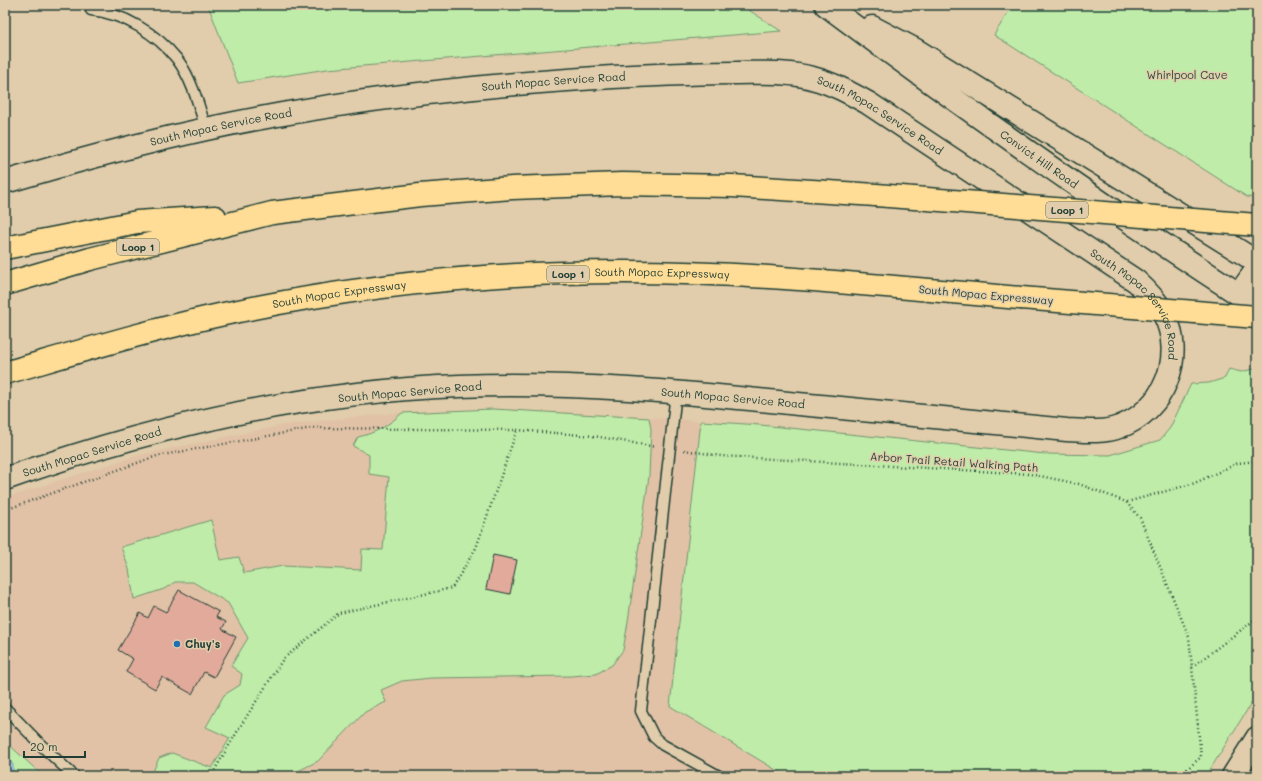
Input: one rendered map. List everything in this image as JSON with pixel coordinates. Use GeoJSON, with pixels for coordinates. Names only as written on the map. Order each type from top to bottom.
{"type":"FeatureCollection","features":[{"type":"Feature","properties":{"kind":"highway","name":"Loop 1"},"geometry":{"type":"LineString","coordinates":[[5,284],[90,259],[272,213],[420,195],[512,188],[622,184],[732,186],[876,195],[1257,225]]}},
{"type":"Feature","properties":{"kind":"highway"},"geometry":{"type":"LineString","coordinates":[[5,248],[24,243],[137,222],[272,213]]}},
{"type":"Feature","properties":{"kind":"highway","name":"South Mopac Expressway"},"geometry":{"type":"LineString","coordinates":[[5,374],[120,340],[225,314],[341,293],[428,283],[522,275],[623,272],[732,275],[1257,317]]}},
{"type":"Feature","properties":{"kind":"street","name":"Convict Hill Road"},"geometry":{"type":"LineString","coordinates":[[826,5],[991,125],[1186,260],[1257,306]]}},
{"type":"Feature","properties":{"kind":"street"},"geometry":{"type":"LineString","coordinates":[[830,5],[916,50],[1257,262]]}},
{"type":"Feature","properties":{"kind":"street","name":"South Mopac Service Road"},"geometry":{"type":"LineString","coordinates":[[5,182],[92,156],[206,129],[370,100],[459,89],[586,79],[692,73],[771,72],[810,78],[841,89],[868,103],[1136,281],[1154,298],[1164,314],[1172,334],[1173,357],[1168,381],[1156,401],[1140,417],[1118,428],[1099,431],[1067,430],[676,392],[529,385],[456,386],[370,393],[286,404],[196,422],[110,444],[5,479]]}},
{"type":"Feature","properties":{"kind":"street"},"geometry":{"type":"LineString","coordinates":[[1239,294],[1257,270]]}},
{"type":"Feature","properties":{"kind":"street"},"geometry":{"type":"LineString","coordinates":[[1233,776],[1257,738]]}},
{"type":"Feature","properties":{"kind":"lane"},"geometry":{"type":"LineString","coordinates":[[91,10],[102,12],[136,25],[151,35],[176,59],[195,94],[206,129]]}},
{"type":"Feature","properties":{"kind":"lane"},"geometry":{"type":"LineString","coordinates":[[676,392],[641,711],[654,737],[663,745],[719,776]]}},
{"type":"Feature","properties":{"kind":"lane"},"geometry":{"type":"LineString","coordinates":[[5,708],[74,776]]}},
{"type":"Feature","properties":{"kind":"path"},"geometry":{"type":"LineString","coordinates":[[5,510],[157,456],[312,428],[517,430],[594,436],[658,447]]}},
{"type":"Feature","properties":{"kind":"path"},"geometry":{"type":"LineString","coordinates":[[209,776],[214,771],[283,658],[339,613],[452,588],[476,548],[517,430]]}},
{"type":"Feature","properties":{"kind":"path","name":"Arbor Trail Retail Walking Path"},"geometry":{"type":"LineString","coordinates":[[694,451],[721,456],[1030,474],[1079,484],[1126,502],[1140,518],[1189,637],[1201,757],[1179,776]]}},
{"type":"Feature","properties":{"kind":"path"},"geometry":{"type":"LineString","coordinates":[[1126,502],[1195,483],[1238,463],[1257,461]]}},
{"type":"Feature","properties":{"kind":"path"},"geometry":{"type":"LineString","coordinates":[[1192,668],[1257,618]]}},
{"type":"Feature","properties":{"kind":"shaded area"},"geometry":{"type":"Polygon","coordinates":[[[493,409],[701,421],[670,706],[786,776],[43,776],[5,741],[5,498],[135,456],[283,425],[393,413],[493,409]]]}},
{"type":"Feature","properties":{"kind":"green space"},"geometry":{"type":"Polygon","coordinates":[[[208,5],[741,5],[781,31],[327,69],[238,83],[208,5]]]}},
{"type":"Feature","properties":{"kind":"green space","name":"Whirlpool Cave"},"geometry":{"type":"Polygon","coordinates":[[[1013,5],[1257,5],[1257,198],[1247,197],[994,35],[1013,5]]]}},
{"type":"Feature","properties":{"kind":"green space"},"geometry":{"type":"Polygon","coordinates":[[[1257,368],[1257,694],[1206,776],[786,776],[670,706],[701,421],[760,425],[1045,454],[1110,455],[1160,440],[1170,428],[1191,384],[1209,383],[1225,378],[1229,369],[1241,372],[1257,368]]]}},
{"type":"Feature","properties":{"kind":"green space"},"geometry":{"type":"Polygon","coordinates":[[[493,409],[649,418],[651,429],[649,476],[627,628],[623,650],[612,665],[596,674],[571,676],[431,678],[402,681],[381,690],[386,702],[365,712],[318,761],[288,776],[151,776],[159,758],[172,753],[212,768],[230,738],[206,727],[224,695],[240,685],[242,674],[231,666],[248,638],[228,603],[193,582],[175,582],[164,589],[134,599],[129,569],[121,547],[211,520],[220,560],[239,557],[244,573],[283,566],[361,570],[362,549],[383,550],[389,477],[369,474],[369,455],[353,446],[358,437],[382,428],[402,413],[493,409]]]}},
{"type":"Feature","properties":{"kind":"green space"},"geometry":{"type":"Polygon","coordinates":[[[5,741],[43,776],[5,776],[5,741]]]}},
{"type":"Feature","properties":{"kind":"water"},"geometry":{"type":"Polygon","coordinates":[[[5,752],[13,765],[13,776],[5,776],[5,752]]]}},
{"type":"Feature","properties":{"kind":"building"},"geometry":{"type":"Polygon","coordinates":[[[493,555],[517,560],[510,594],[486,589],[493,555]]]}},
{"type":"Feature","properties":{"kind":"building","name":"Chuy's"},"geometry":{"type":"Polygon","coordinates":[[[179,590],[219,612],[216,617],[226,622],[222,629],[236,637],[214,677],[204,672],[192,694],[162,677],[155,689],[126,672],[133,659],[118,650],[140,613],[148,618],[154,606],[166,612],[179,590]]]}},
{"type":"Feature","properties":{"kind":"place","name":"Chuy's"},"geometry":{"type":"Point","coordinates":[177,644]}}]}
